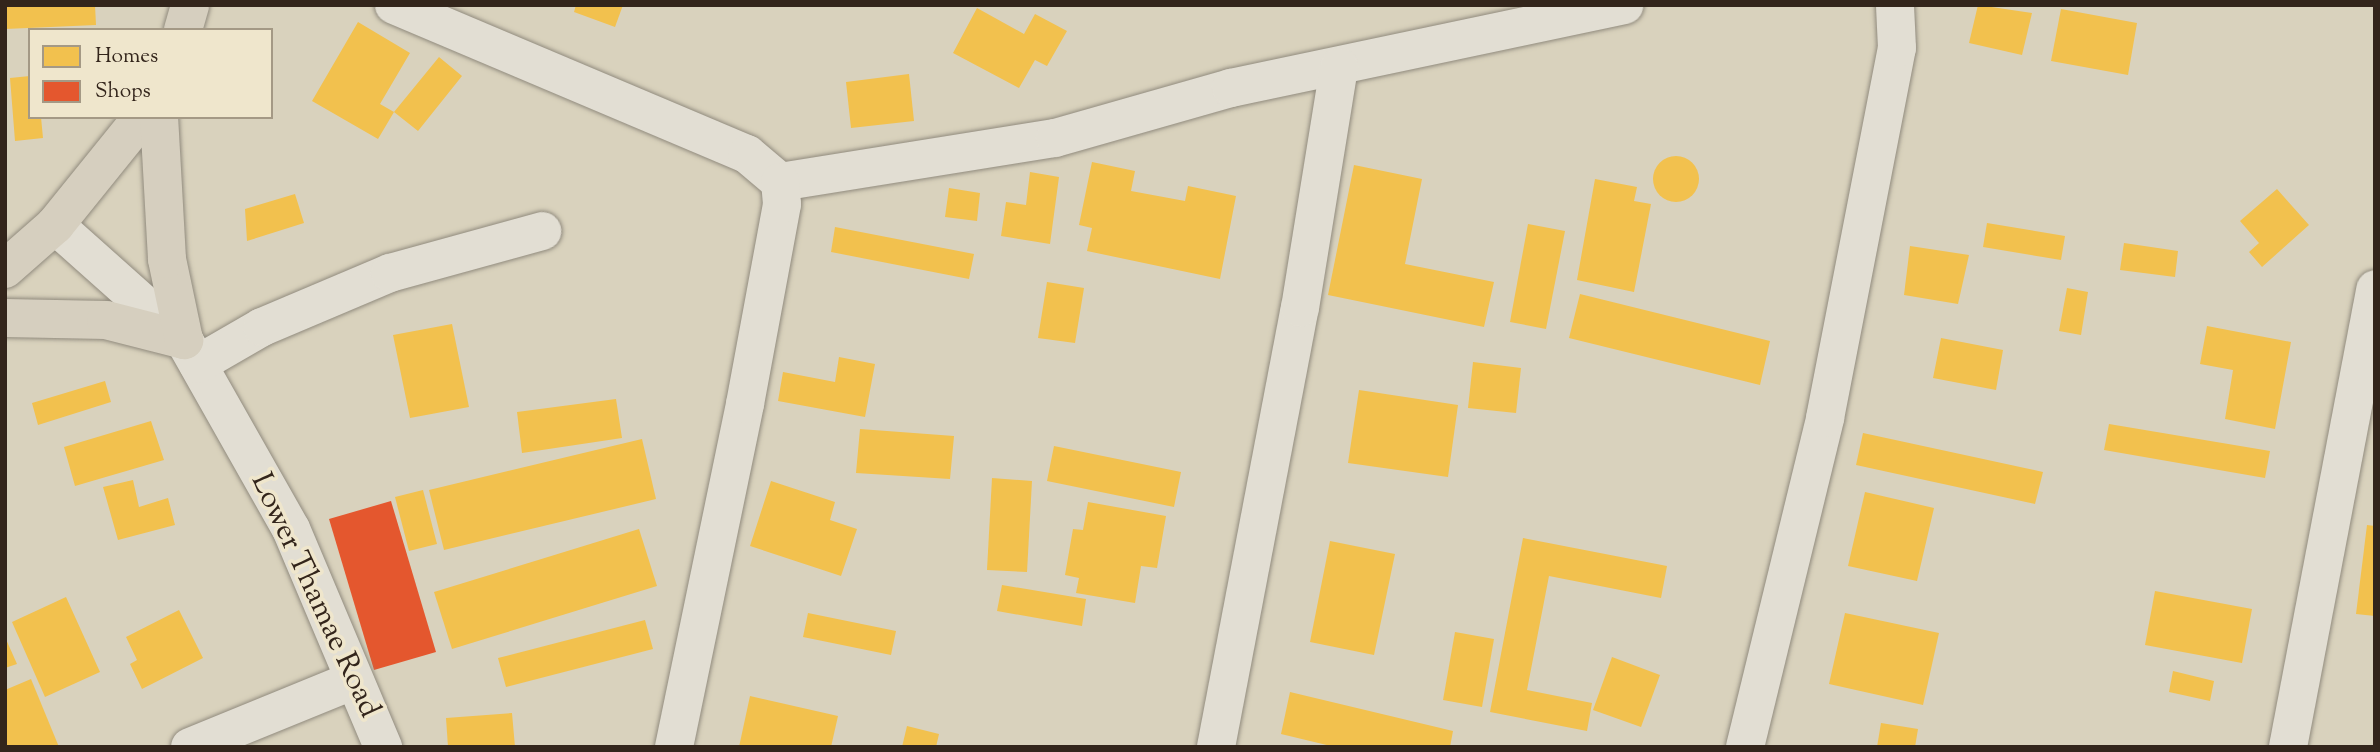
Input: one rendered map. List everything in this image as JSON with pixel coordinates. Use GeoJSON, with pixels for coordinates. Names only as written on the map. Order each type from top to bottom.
{"type":"FeatureCollection","features":[{"type":"Feature","properties":{"kind":"main road"},"geometry":{"type":"LineString","coordinates":[[184,28],[190,5]]}},
{"type":"Feature","properties":{"kind":"main road"},"geometry":{"type":"LineString","coordinates":[[5,269],[55,225],[140,119]]}},
{"type":"Feature","properties":{"kind":"main road"},"geometry":{"type":"LineString","coordinates":[[159,119],[167,259],[191,352]]}},
{"type":"Feature","properties":{"kind":"main road"},"geometry":{"type":"LineString","coordinates":[[5,317],[107,320],[191,352]]}},
{"type":"Feature","properties":{"kind":"street"},"geometry":{"type":"LineString","coordinates":[[394,5],[747,154],[780,182],[782,204],[745,404],[674,747]]}},
{"type":"Feature","properties":{"kind":"street"},"geometry":{"type":"LineString","coordinates":[[780,182],[1055,138],[1231,88],[1624,5]]}},
{"type":"Feature","properties":{"kind":"street"},"geometry":{"type":"LineString","coordinates":[[1745,747],[1825,418],[1897,48],[1895,5]]}},
{"type":"Feature","properties":{"kind":"street"},"geometry":{"type":"LineString","coordinates":[[1216,747],[1300,308],[1339,67]]}},
{"type":"Feature","properties":{"kind":"street","name":"Lower Thamae Road"},"geometry":{"type":"LineString","coordinates":[[55,225],[191,352],[291,529],[383,747]]}},
{"type":"Feature","properties":{"kind":"street"},"geometry":{"type":"LineString","coordinates":[[191,352],[262,327],[390,274],[542,231]]}},
{"type":"Feature","properties":{"kind":"street"},"geometry":{"type":"LineString","coordinates":[[2288,747],[2375,289]]}},
{"type":"Feature","properties":{"kind":"street"},"geometry":{"type":"LineString","coordinates":[[190,747],[354,680]]}},
{"type":"Feature","properties":{"kind":"building: Homes"},"geometry":{"type":"Polygon","coordinates":[[[5,5],[95,5],[96,25],[5,29],[5,5]]]}},
{"type":"Feature","properties":{"kind":"building: Homes"},"geometry":{"type":"Polygon","coordinates":[[[576,5],[623,5],[615,27],[574,12],[576,5]]]}},
{"type":"Feature","properties":{"kind":"building: Homes"},"geometry":{"type":"Polygon","coordinates":[[[1978,5],[2032,13],[2022,55],[1969,43],[1978,5]]]}},
{"type":"Feature","properties":{"kind":"building: Homes"},"geometry":{"type":"Polygon","coordinates":[[[977,8],[1024,34],[1035,14],[1067,31],[1047,66],[1035,60],[1019,88],[953,53],[977,8]]]}},
{"type":"Feature","properties":{"kind":"building: Homes"},"geometry":{"type":"Polygon","coordinates":[[[2061,9],[2137,23],[2128,75],[2051,61],[2061,9]]]}},
{"type":"Feature","properties":{"kind":"building: Homes"},"geometry":{"type":"Polygon","coordinates":[[[358,22],[410,53],[380,104],[394,112],[378,139],[312,101],[358,22]]]}},
{"type":"Feature","properties":{"kind":"building: Homes"},"geometry":{"type":"Polygon","coordinates":[[[439,57],[462,76],[418,131],[394,112],[439,57]]]}},
{"type":"Feature","properties":{"kind":"building: Homes"},"geometry":{"type":"Polygon","coordinates":[[[909,74],[914,121],[851,128],[846,82],[909,74]]]}},
{"type":"Feature","properties":{"kind":"building: Homes"},"geometry":{"type":"Polygon","coordinates":[[[28,76],[28,119],[41,119],[43,138],[15,141],[10,78],[28,76]]]}},
{"type":"Feature","properties":{"kind":"building: Homes"},"geometry":{"type":"Polygon","coordinates":[[[1676,156],[1692,163],[1699,179],[1692,195],[1676,202],[1660,195],[1653,179],[1660,163],[1676,156]]]}},
{"type":"Feature","properties":{"kind":"building: Homes"},"geometry":{"type":"Polygon","coordinates":[[[1092,162],[1135,171],[1131,191],[1185,201],[1188,186],[1236,196],[1220,279],[1087,251],[1092,228],[1079,225],[1092,162]]]}},
{"type":"Feature","properties":{"kind":"building: Homes"},"geometry":{"type":"Polygon","coordinates":[[[1354,165],[1422,179],[1405,264],[1494,282],[1484,327],[1328,295],[1354,165]]]}},
{"type":"Feature","properties":{"kind":"building: Homes"},"geometry":{"type":"Polygon","coordinates":[[[1030,172],[1059,177],[1050,244],[1001,236],[1006,202],[1026,205],[1030,172]]]}},
{"type":"Feature","properties":{"kind":"building: Homes"},"geometry":{"type":"Polygon","coordinates":[[[1595,179],[1637,187],[1634,201],[1651,204],[1634,292],[1577,280],[1595,179]]]}},
{"type":"Feature","properties":{"kind":"building: Homes"},"geometry":{"type":"Polygon","coordinates":[[[949,188],[980,193],[977,221],[945,217],[949,188]]]}},
{"type":"Feature","properties":{"kind":"building: Homes"},"geometry":{"type":"Polygon","coordinates":[[[2277,189],[2309,225],[2262,267],[2249,252],[2259,243],[2240,221],[2277,189]]]}},
{"type":"Feature","properties":{"kind":"building: Homes"},"geometry":{"type":"Polygon","coordinates":[[[295,194],[304,223],[247,241],[245,209],[295,194]]]}},
{"type":"Feature","properties":{"kind":"building: Homes"},"geometry":{"type":"Polygon","coordinates":[[[1987,223],[2065,236],[2061,260],[1983,247],[1987,223]]]}},
{"type":"Feature","properties":{"kind":"building: Homes"},"geometry":{"type":"Polygon","coordinates":[[[1528,224],[1565,231],[1546,329],[1510,322],[1528,224]]]}},
{"type":"Feature","properties":{"kind":"building: Homes"},"geometry":{"type":"Polygon","coordinates":[[[835,227],[974,254],[969,279],[831,252],[835,227]]]}},
{"type":"Feature","properties":{"kind":"building: Homes"},"geometry":{"type":"Polygon","coordinates":[[[2124,243],[2178,251],[2175,277],[2120,270],[2124,243]]]}},
{"type":"Feature","properties":{"kind":"building: Homes"},"geometry":{"type":"Polygon","coordinates":[[[1910,246],[1969,255],[1958,304],[1904,295],[1910,246]]]}},
{"type":"Feature","properties":{"kind":"building: Homes"},"geometry":{"type":"Polygon","coordinates":[[[1047,282],[1084,288],[1075,343],[1038,338],[1047,282]]]}},
{"type":"Feature","properties":{"kind":"building: Homes"},"geometry":{"type":"Polygon","coordinates":[[[2067,288],[2088,292],[2081,335],[2059,331],[2067,288]]]}},
{"type":"Feature","properties":{"kind":"building: Homes"},"geometry":{"type":"Polygon","coordinates":[[[1580,294],[1770,341],[1760,385],[1569,338],[1580,294]]]}},
{"type":"Feature","properties":{"kind":"building: Homes"},"geometry":{"type":"Polygon","coordinates":[[[452,324],[469,407],[410,418],[393,335],[452,324]]]}},
{"type":"Feature","properties":{"kind":"building: Homes"},"geometry":{"type":"Polygon","coordinates":[[[2207,326],[2291,342],[2275,429],[2225,419],[2233,370],[2200,364],[2207,326]]]}},
{"type":"Feature","properties":{"kind":"building: Homes"},"geometry":{"type":"Polygon","coordinates":[[[1941,338],[2003,350],[1996,390],[1933,378],[1941,338]]]}},
{"type":"Feature","properties":{"kind":"building: Homes"},"geometry":{"type":"Polygon","coordinates":[[[839,357],[875,364],[865,417],[778,401],[783,372],[835,382],[839,357]]]}},
{"type":"Feature","properties":{"kind":"building: Homes"},"geometry":{"type":"Polygon","coordinates":[[[1473,362],[1521,368],[1516,413],[1468,408],[1473,362]]]}},
{"type":"Feature","properties":{"kind":"building: Homes"},"geometry":{"type":"Polygon","coordinates":[[[105,381],[111,402],[38,425],[32,403],[105,381]]]}},
{"type":"Feature","properties":{"kind":"building: Homes"},"geometry":{"type":"Polygon","coordinates":[[[1359,390],[1458,405],[1448,477],[1348,463],[1359,390]]]}},
{"type":"Feature","properties":{"kind":"building: Homes"},"geometry":{"type":"Polygon","coordinates":[[[616,399],[622,438],[522,453],[517,412],[616,399]]]}},
{"type":"Feature","properties":{"kind":"building: Homes"},"geometry":{"type":"Polygon","coordinates":[[[151,421],[164,460],[75,486],[64,447],[151,421]]]}},
{"type":"Feature","properties":{"kind":"building: Homes"},"geometry":{"type":"Polygon","coordinates":[[[2109,424],[2270,451],[2265,478],[2104,450],[2109,424]]]}},
{"type":"Feature","properties":{"kind":"building: Homes"},"geometry":{"type":"Polygon","coordinates":[[[860,429],[954,436],[950,479],[856,473],[860,429]]]}},
{"type":"Feature","properties":{"kind":"building: Homes"},"geometry":{"type":"Polygon","coordinates":[[[1863,433],[2043,472],[2035,504],[1856,465],[1863,433]]]}},
{"type":"Feature","properties":{"kind":"building: Homes"},"geometry":{"type":"Polygon","coordinates":[[[642,439],[656,499],[444,550],[429,490],[642,439]]]}},
{"type":"Feature","properties":{"kind":"building: Homes"},"geometry":{"type":"Polygon","coordinates":[[[1054,446],[1181,472],[1174,507],[1047,481],[1054,446]]]}},
{"type":"Feature","properties":{"kind":"building: Homes"},"geometry":{"type":"Polygon","coordinates":[[[992,478],[1032,481],[1027,572],[987,570],[992,478]]]}},
{"type":"Feature","properties":{"kind":"building: Homes"},"geometry":{"type":"Polygon","coordinates":[[[133,480],[139,507],[168,498],[175,525],[118,540],[103,487],[133,480]]]}},
{"type":"Feature","properties":{"kind":"building: Homes"},"geometry":{"type":"Polygon","coordinates":[[[771,481],[835,502],[830,520],[857,529],[841,576],[750,546],[771,481]]]}},
{"type":"Feature","properties":{"kind":"building: Homes"},"geometry":{"type":"Polygon","coordinates":[[[423,490],[437,544],[409,551],[395,497],[423,490]]]}},
{"type":"Feature","properties":{"kind":"building: Homes"},"geometry":{"type":"Polygon","coordinates":[[[1865,492],[1934,508],[1917,581],[1848,566],[1865,492]]]}},
{"type":"Feature","properties":{"kind":"building: Homes"},"geometry":{"type":"Polygon","coordinates":[[[1088,502],[1166,516],[1157,568],[1141,566],[1135,603],[1076,593],[1079,578],[1065,575],[1073,529],[1083,530],[1088,502]]]}},
{"type":"Feature","properties":{"kind":"building: Homes"},"geometry":{"type":"Polygon","coordinates":[[[2367,525],[2375,526],[2375,616],[2356,614],[2367,525]]]}},
{"type":"Feature","properties":{"kind":"building: Homes"},"geometry":{"type":"Polygon","coordinates":[[[639,529],[657,586],[452,649],[434,592],[639,529]]]}},
{"type":"Feature","properties":{"kind":"building: Homes"},"geometry":{"type":"Polygon","coordinates":[[[1523,538],[1667,566],[1661,598],[1549,576],[1527,690],[1592,703],[1587,731],[1490,712],[1523,538]]]}},
{"type":"Feature","properties":{"kind":"building: Homes"},"geometry":{"type":"Polygon","coordinates":[[[1330,541],[1395,554],[1374,655],[1310,642],[1330,541]]]}},
{"type":"Feature","properties":{"kind":"building: Homes"},"geometry":{"type":"Polygon","coordinates":[[[1002,585],[1086,599],[1082,626],[997,611],[1002,585]]]}},
{"type":"Feature","properties":{"kind":"building: Homes"},"geometry":{"type":"Polygon","coordinates":[[[2155,591],[2252,609],[2242,663],[2145,645],[2155,591]]]}},
{"type":"Feature","properties":{"kind":"building: Homes"},"geometry":{"type":"Polygon","coordinates":[[[66,597],[100,672],[45,697],[12,622],[66,597]]]}},
{"type":"Feature","properties":{"kind":"building: Homes"},"geometry":{"type":"Polygon","coordinates":[[[179,610],[203,658],[142,689],[130,664],[137,660],[126,637],[179,610]]]}},
{"type":"Feature","properties":{"kind":"building: Homes"},"geometry":{"type":"Polygon","coordinates":[[[808,613],[896,631],[891,655],[803,637],[808,613]]]}},
{"type":"Feature","properties":{"kind":"building: Homes"},"geometry":{"type":"Polygon","coordinates":[[[1845,613],[1939,633],[1923,705],[1829,684],[1845,613]]]}},
{"type":"Feature","properties":{"kind":"building: Homes"},"geometry":{"type":"Polygon","coordinates":[[[645,620],[653,649],[506,687],[498,658],[645,620]]]}},
{"type":"Feature","properties":{"kind":"building: Homes"},"geometry":{"type":"Polygon","coordinates":[[[1455,632],[1494,639],[1482,707],[1443,700],[1455,632]]]}},
{"type":"Feature","properties":{"kind":"building: Homes"},"geometry":{"type":"Polygon","coordinates":[[[5,637],[17,664],[5,668],[5,637]]]}},
{"type":"Feature","properties":{"kind":"building: Homes"},"geometry":{"type":"Polygon","coordinates":[[[1612,657],[1660,675],[1641,727],[1593,710],[1612,657]]]}},
{"type":"Feature","properties":{"kind":"building: Homes"},"geometry":{"type":"Polygon","coordinates":[[[2173,671],[2214,681],[2210,701],[2169,692],[2173,671]]]}},
{"type":"Feature","properties":{"kind":"building: Homes"},"geometry":{"type":"Polygon","coordinates":[[[31,679],[59,747],[6,747],[5,690],[31,679]]]}},
{"type":"Feature","properties":{"kind":"building: Homes"},"geometry":{"type":"Polygon","coordinates":[[[1290,692],[1453,731],[1450,747],[1335,747],[1281,734],[1290,692]]]}},
{"type":"Feature","properties":{"kind":"building: Homes"},"geometry":{"type":"Polygon","coordinates":[[[750,696],[838,716],[831,747],[739,747],[750,696]]]}},
{"type":"Feature","properties":{"kind":"building: Homes"},"geometry":{"type":"Polygon","coordinates":[[[512,713],[515,747],[448,747],[446,718],[512,713]]]}},
{"type":"Feature","properties":{"kind":"building: Homes"},"geometry":{"type":"Polygon","coordinates":[[[1881,723],[1918,729],[1915,747],[1877,747],[1881,723]]]}},
{"type":"Feature","properties":{"kind":"building: Homes"},"geometry":{"type":"Polygon","coordinates":[[[907,726],[939,734],[936,747],[902,747],[907,726]]]}},
{"type":"Feature","properties":{"kind":"building: Shops"},"geometry":{"type":"Polygon","coordinates":[[[391,501],[436,652],[374,670],[329,519],[391,501]]]}}]}
